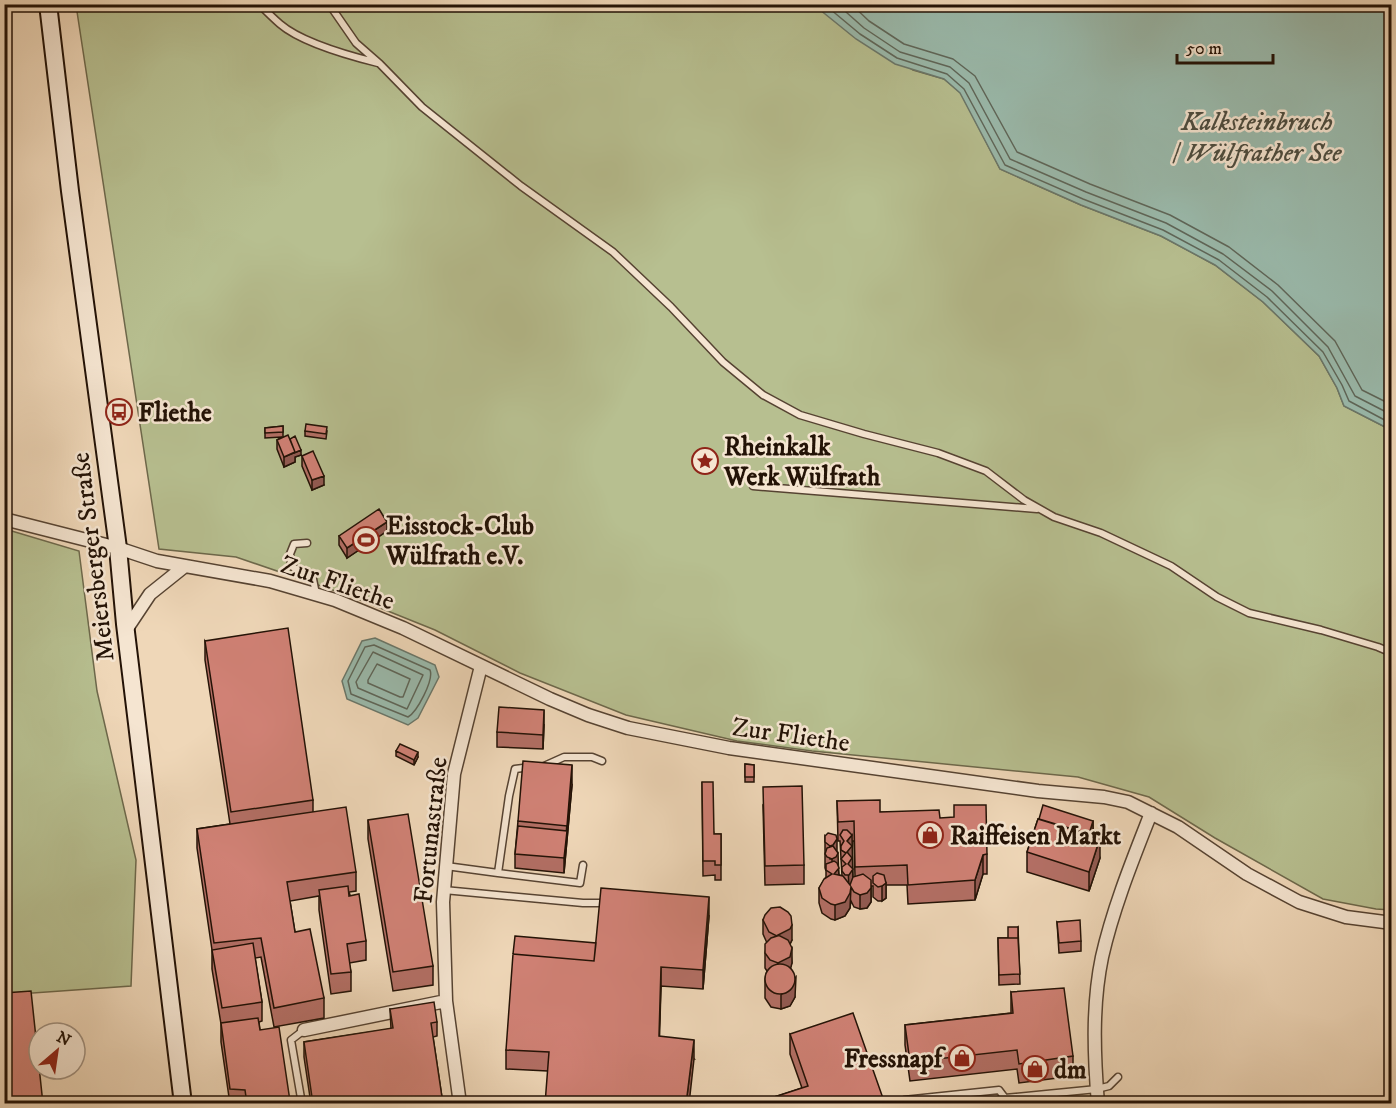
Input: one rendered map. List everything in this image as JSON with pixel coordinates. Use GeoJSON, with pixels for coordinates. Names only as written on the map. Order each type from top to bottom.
{"type":"FeatureCollection","features":[{"type":"Feature","properties":{"kind":"main road","name":"Meiersberger Straße"},"geometry":{"type":"LineString","coordinates":[[48,4],[70,191],[118,548],[183,1104]]}},
{"type":"Feature","properties":{"kind":"street","name":"Zur Fliethe"},"geometry":{"type":"LineString","coordinates":[[4,519],[118,548],[149,559],[270,581],[316,595],[369,614],[588,715],[628,728],[678,740],[729,748],[1128,802],[1178,827],[1247,874],[1289,898],[1346,917],[1392,923]]}},
{"type":"Feature","properties":{"kind":"street"},"geometry":{"type":"LineString","coordinates":[[126,630],[150,594],[185,566]]}},
{"type":"Feature","properties":{"kind":"street","name":"Fortunastraße"},"geometry":{"type":"LineString","coordinates":[[460,1104],[446,1001],[444,890],[454,774],[481,666]]}},
{"type":"Feature","properties":{"kind":"street"},"geometry":{"type":"LineString","coordinates":[[1098,1104],[1094,1037],[1096,998],[1102,957],[1122,891],[1151,813]]}},
{"type":"Feature","properties":{"kind":"street"},"geometry":{"type":"LineString","coordinates":[[304,1030],[446,1001]]}},
{"type":"Feature","properties":{"kind":"lane"},"geometry":{"type":"LineString","coordinates":[[259,4],[282,26],[309,40],[344,55],[380,64]]}},
{"type":"Feature","properties":{"kind":"lane"},"geometry":{"type":"LineString","coordinates":[[329,4],[356,43],[422,107],[521,186],[613,252],[671,307],[723,362],[763,395],[800,415],[938,453],[986,471],[1041,510],[1054,517],[1101,533],[1171,566],[1217,597],[1249,613],[1321,630],[1392,653]]}},
{"type":"Feature","properties":{"kind":"lane"},"geometry":{"type":"LineString","coordinates":[[753,486],[1041,510]]}},
{"type":"Feature","properties":{"kind":"lane"},"geometry":{"type":"LineString","coordinates":[[307,543],[294,544],[290,554],[291,566],[313,579],[316,595]]}},
{"type":"Feature","properties":{"kind":"lane"},"geometry":{"type":"LineString","coordinates":[[498,873],[515,769],[546,765],[564,757],[592,757],[602,761]]}},
{"type":"Feature","properties":{"kind":"lane"},"geometry":{"type":"LineString","coordinates":[[446,866],[580,883],[584,865]]}},
{"type":"Feature","properties":{"kind":"lane"},"geometry":{"type":"LineString","coordinates":[[444,890],[583,903],[614,903]]}},
{"type":"Feature","properties":{"kind":"lane"},"geometry":{"type":"LineString","coordinates":[[302,1104],[291,1040],[304,1030]]}},
{"type":"Feature","properties":{"kind":"lane"},"geometry":{"type":"LineString","coordinates":[[905,1104],[904,1100],[999,1090],[1005,1098],[1020,1098],[1097,1089],[1109,1086],[1119,1077]]}},
{"type":"Feature","properties":{"kind":"green space"},"geometry":{"type":"Polygon","coordinates":[[[76,5],[814,5],[913,70],[944,79],[961,93],[1000,169],[1081,205],[1161,236],[1215,265],[1263,302],[1319,356],[1344,406],[1391,430],[1391,910],[1323,899],[1215,838],[1149,797],[1078,777],[812,751],[737,741],[626,715],[520,673],[435,630],[353,597],[236,557],[159,549],[76,5]]]}},
{"type":"Feature","properties":{"kind":"green space"},"geometry":{"type":"Polygon","coordinates":[[[5,529],[79,551],[97,691],[136,860],[131,986],[5,995],[5,529]]]}},
{"type":"Feature","properties":{"kind":"water","name":"Kalksteinbruch / Wülfrather See"},"geometry":{"type":"Polygon","coordinates":[[[814,5],[1391,5],[1391,430],[1344,406],[1319,356],[1263,302],[1215,265],[1161,236],[1081,205],[1000,169],[960,93],[944,79],[895,64],[856,39],[814,5]]]}},
{"type":"Feature","properties":{"kind":"water"},"geometry":{"type":"Polygon","coordinates":[[[375,638],[435,665],[439,677],[418,718],[408,725],[347,699],[342,681],[362,641],[375,638]]]}},
{"type":"Feature","properties":{"kind":"building"},"geometry":{"type":"Polygon","coordinates":[[[306,424],[327,427],[326,434],[305,431],[306,424]]]}},
{"type":"Feature","properties":{"kind":"building"},"geometry":{"type":"Polygon","coordinates":[[[283,426],[283,432],[265,433],[265,428],[283,426]]]}},
{"type":"Feature","properties":{"kind":"building"},"geometry":{"type":"Polygon","coordinates":[[[288,435],[295,452],[284,457],[277,440],[288,435]]]}},
{"type":"Feature","properties":{"kind":"building"},"geometry":{"type":"Polygon","coordinates":[[[295,436],[301,450],[294,453],[290,439],[295,436]]]}},
{"type":"Feature","properties":{"kind":"building"},"geometry":{"type":"Polygon","coordinates":[[[313,451],[324,476],[312,480],[302,456],[313,451]]]}},
{"type":"Feature","properties":{"kind":"building"},"geometry":{"type":"Polygon","coordinates":[[[379,509],[387,522],[347,548],[339,536],[379,509]]]}},
{"type":"Feature","properties":{"kind":"building"},"geometry":{"type":"Polygon","coordinates":[[[288,628],[313,800],[231,812],[205,641],[288,628]]]}},
{"type":"Feature","properties":{"kind":"building"},"geometry":{"type":"Polygon","coordinates":[[[499,707],[544,710],[543,735],[497,732],[499,707]]]}},
{"type":"Feature","properties":{"kind":"building"},"geometry":{"type":"Polygon","coordinates":[[[400,744],[418,752],[414,760],[396,751],[400,744]]]}},
{"type":"Feature","properties":{"kind":"building"},"geometry":{"type":"Polygon","coordinates":[[[523,761],[572,765],[567,826],[518,821],[523,761]]]}},
{"type":"Feature","properties":{"kind":"building"},"geometry":{"type":"Polygon","coordinates":[[[745,764],[754,765],[754,777],[745,777],[745,764]]]}},
{"type":"Feature","properties":{"kind":"building"},"geometry":{"type":"Polygon","coordinates":[[[702,782],[713,782],[714,834],[721,834],[721,865],[715,865],[715,861],[703,861],[702,782]]]}},
{"type":"Feature","properties":{"kind":"building"},"geometry":{"type":"Polygon","coordinates":[[[802,786],[804,865],[765,866],[763,787],[802,786]]]}},
{"type":"Feature","properties":{"kind":"building"},"geometry":{"type":"Polygon","coordinates":[[[880,800],[880,812],[939,810],[940,818],[954,817],[954,805],[986,805],[987,854],[983,855],[975,880],[908,885],[907,865],[855,867],[854,821],[838,822],[837,801],[880,800]]]}},
{"type":"Feature","properties":{"kind":"building"},"geometry":{"type":"Polygon","coordinates":[[[1043,805],[1093,821],[1089,834],[1039,819],[1043,805]]]}},
{"type":"Feature","properties":{"kind":"building"},"geometry":{"type":"Polygon","coordinates":[[[346,807],[356,872],[287,882],[295,932],[310,929],[324,998],[274,1008],[261,938],[214,943],[197,829],[346,807]]]}},
{"type":"Feature","properties":{"kind":"building"},"geometry":{"type":"Polygon","coordinates":[[[408,814],[433,966],[393,972],[368,820],[408,814]]]}},
{"type":"Feature","properties":{"kind":"building"},"geometry":{"type":"Polygon","coordinates":[[[1038,819],[1100,838],[1089,872],[1027,852],[1038,819]]]}},
{"type":"Feature","properties":{"kind":"building"},"geometry":{"type":"Polygon","coordinates":[[[518,826],[567,831],[564,858],[515,854],[518,826]]]}},
{"type":"Feature","properties":{"kind":"building"},"geometry":{"type":"Polygon","coordinates":[[[843,830],[847,830],[852,835],[847,841],[852,846],[847,852],[852,858],[848,864],[853,869],[849,875],[845,875],[842,871],[842,867],[846,864],[841,859],[846,853],[841,850],[844,841],[840,835],[843,830]]]}},
{"type":"Feature","properties":{"kind":"building"},"geometry":{"type":"Polygon","coordinates":[[[828,833],[836,835],[837,839],[830,846],[825,842],[825,836],[828,833]]]}},
{"type":"Feature","properties":{"kind":"building"},"geometry":{"type":"Polygon","coordinates":[[[833,846],[838,853],[832,859],[825,854],[827,848],[833,846]]]}},
{"type":"Feature","properties":{"kind":"building"},"geometry":{"type":"Polygon","coordinates":[[[834,861],[839,868],[834,874],[843,876],[850,885],[853,877],[863,874],[871,880],[871,888],[867,893],[860,895],[851,887],[845,902],[835,905],[822,898],[819,888],[824,879],[832,874],[826,870],[826,864],[834,861]]]}},
{"type":"Feature","properties":{"kind":"building"},"geometry":{"type":"Polygon","coordinates":[[[877,873],[884,875],[886,883],[878,887],[873,883],[873,876],[877,873]]]}},
{"type":"Feature","properties":{"kind":"building"},"geometry":{"type":"Polygon","coordinates":[[[348,886],[349,896],[359,894],[366,941],[347,944],[351,972],[331,974],[319,890],[348,886]]]}},
{"type":"Feature","properties":{"kind":"building"},"geometry":{"type":"Polygon","coordinates":[[[601,888],[709,897],[703,970],[661,967],[659,1036],[694,1040],[686,1104],[545,1104],[549,1052],[506,1050],[513,954],[594,961],[601,888]]]}},
{"type":"Feature","properties":{"kind":"building"},"geometry":{"type":"Polygon","coordinates":[[[780,907],[791,916],[792,925],[790,929],[778,935],[788,940],[792,948],[790,957],[778,963],[770,960],[765,953],[765,944],[777,936],[769,932],[763,920],[771,908],[780,907]]]}},
{"type":"Feature","properties":{"kind":"building"},"geometry":{"type":"Polygon","coordinates":[[[1080,920],[1081,941],[1059,943],[1057,922],[1080,920]]]}},
{"type":"Feature","properties":{"kind":"building"},"geometry":{"type":"Polygon","coordinates":[[[1008,927],[1018,927],[1018,938],[1008,938],[1008,927]]]}},
{"type":"Feature","properties":{"kind":"building"},"geometry":{"type":"Polygon","coordinates":[[[515,936],[596,943],[594,961],[513,954],[515,936]]]}},
{"type":"Feature","properties":{"kind":"building"},"geometry":{"type":"Polygon","coordinates":[[[998,938],[1018,938],[1020,974],[999,975],[998,938]]]}},
{"type":"Feature","properties":{"kind":"building"},"geometry":{"type":"Polygon","coordinates":[[[253,943],[262,1002],[222,1008],[212,950],[253,943]]]}},
{"type":"Feature","properties":{"kind":"building"},"geometry":{"type":"Polygon","coordinates":[[[780,964],[791,968],[795,979],[791,990],[780,994],[769,990],[765,979],[769,968],[780,964]]]}},
{"type":"Feature","properties":{"kind":"building"},"geometry":{"type":"Polygon","coordinates":[[[1064,988],[1073,1056],[1019,1064],[1017,1050],[910,1062],[905,1025],[1013,1013],[1011,992],[1064,988]]]}},
{"type":"Feature","properties":{"kind":"building"},"geometry":{"type":"Polygon","coordinates":[[[31,991],[34,1021],[27,1021],[27,1081],[41,1081],[43,1104],[4,1104],[4,993],[31,991]]]}},
{"type":"Feature","properties":{"kind":"building"},"geometry":{"type":"Polygon","coordinates":[[[434,1002],[437,1022],[431,1023],[443,1104],[313,1104],[304,1042],[393,1028],[390,1009],[434,1002]]]}},
{"type":"Feature","properties":{"kind":"building"},"geometry":{"type":"Polygon","coordinates":[[[853,1013],[885,1104],[772,1104],[771,1098],[808,1086],[790,1034],[853,1013]]]}},
{"type":"Feature","properties":{"kind":"building"},"geometry":{"type":"Polygon","coordinates":[[[258,1018],[260,1030],[279,1027],[290,1101],[300,1100],[300,1104],[247,1104],[245,1090],[230,1089],[221,1023],[258,1018]]]}},
{"type":"Feature","properties":{"kind":"building"},"geometry":{"type":"Polygon","coordinates":[[[1076,1098],[1076,1104],[1047,1104],[1047,1102],[1076,1098]]]}},
{"type":"Feature","properties":{"kind":"place","name":"Fliethe"},"geometry":{"type":"Point","coordinates":[119,412]}},
{"type":"Feature","properties":{"kind":"place","name":"Rheinkalk Werk Wülfrath"},"geometry":{"type":"Point","coordinates":[705,461]}},
{"type":"Feature","properties":{"kind":"place","name":"Eisstock-Club Wülfrath e.V."},"geometry":{"type":"Point","coordinates":[366,540]}},
{"type":"Feature","properties":{"kind":"place","name":"Raiffeisen Markt"},"geometry":{"type":"Point","coordinates":[930,835]}},
{"type":"Feature","properties":{"kind":"place","name":"Fressnapf"},"geometry":{"type":"Point","coordinates":[962,1058]}},
{"type":"Feature","properties":{"kind":"place","name":"dm"},"geometry":{"type":"Point","coordinates":[1035,1069]}}]}
